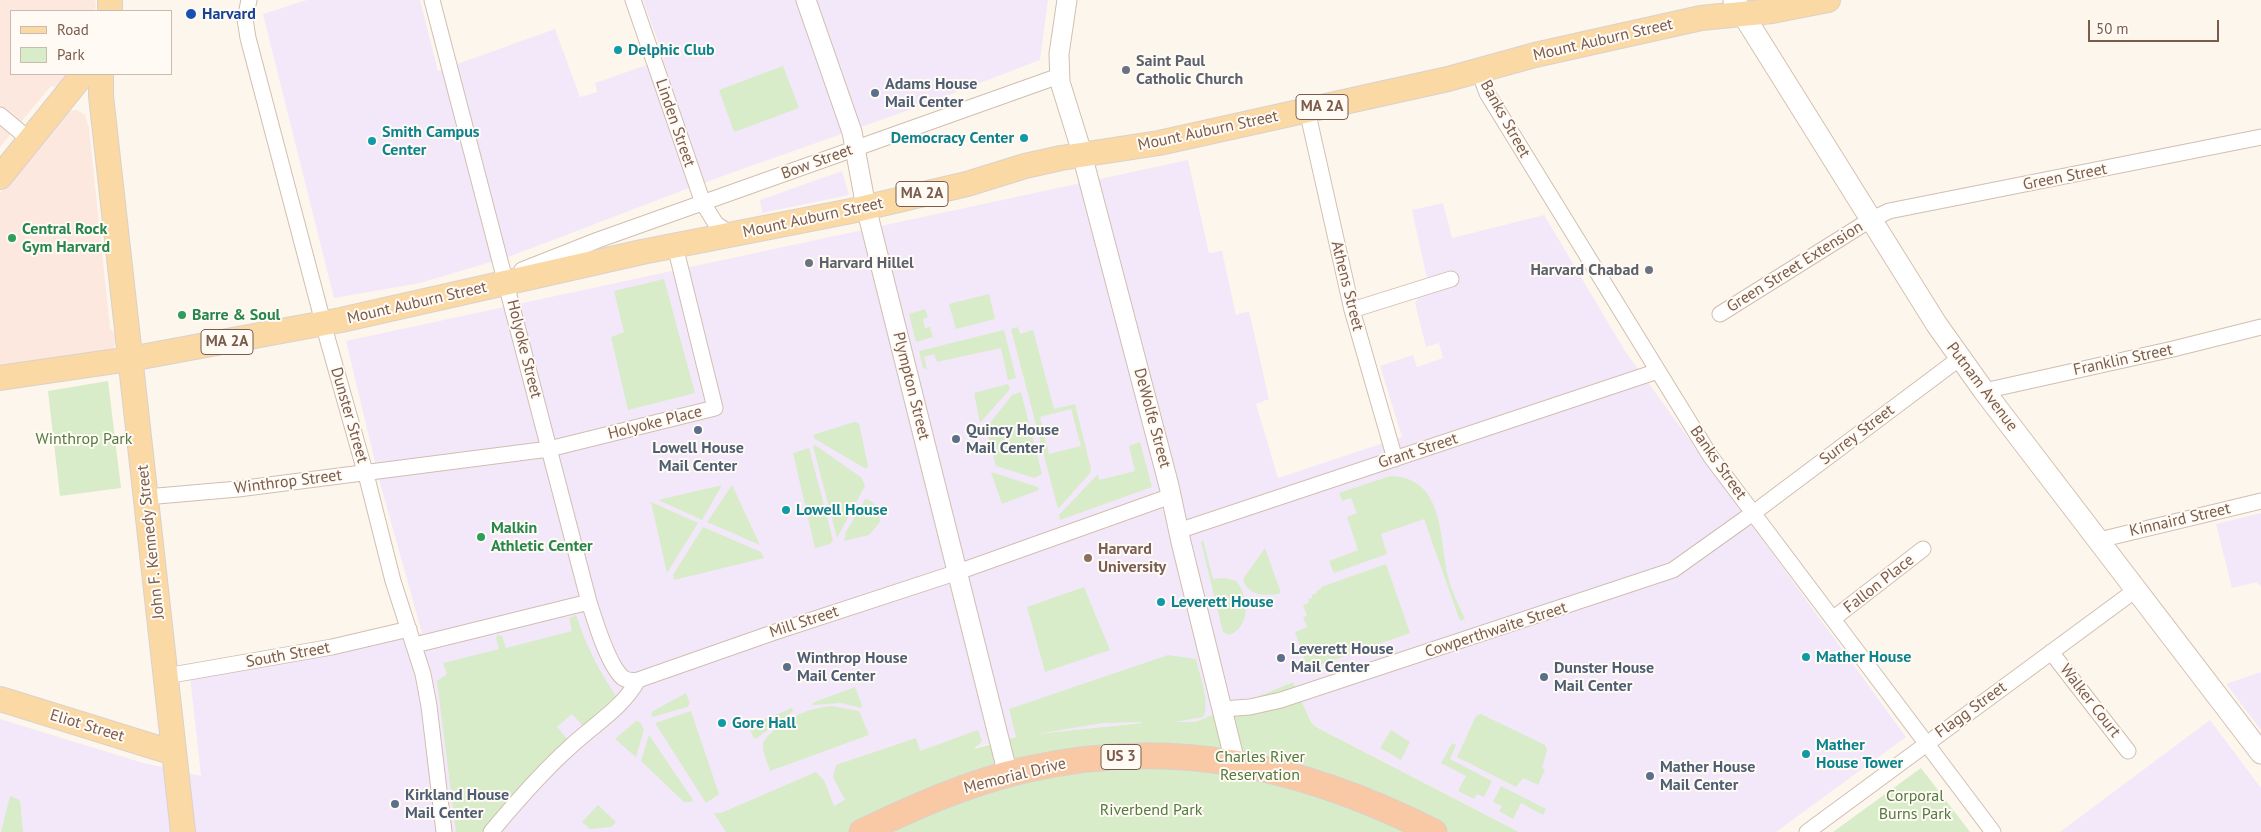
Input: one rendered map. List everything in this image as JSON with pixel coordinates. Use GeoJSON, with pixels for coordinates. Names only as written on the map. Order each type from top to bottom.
{"type":"FeatureCollection","features":[{"type":"Feature","properties":{"kind":"highway","name":"Memorial Drive"},"geometry":{"type":"LineString","coordinates":[[862,832],[951,793],[1008,775],[1067,762],[1128,756],[1174,757],[1235,762],[1286,773],[1329,786],[1373,803],[1434,832]]}},
{"type":"Feature","properties":{"kind":"main road","name":"Mount Auburn Street"},"geometry":{"type":"LineString","coordinates":[[0,378],[130,359],[324,323],[675,246],[866,207],[967,184],[1030,165],[1160,143],[1479,71],[1541,53],[1692,20],[1738,7],[1772,11],[1791,4],[1828,0]]}},
{"type":"Feature","properties":{"kind":"main road","name":"Putnam Avenue"},"geometry":{"type":"LineString","coordinates":[[1738,7],[1936,325],[1984,391],[2261,753]]}},
{"type":"Feature","properties":{"kind":"main road"},"geometry":{"type":"LineString","coordinates":[[0,177],[82,75]]}},
{"type":"Feature","properties":{"kind":"main road","name":"John F. Kennedy Street"},"geometry":{"type":"LineString","coordinates":[[101,75],[101,96],[183,832]]}},
{"type":"Feature","properties":{"kind":"main road","name":"Eliot Street"},"geometry":{"type":"LineString","coordinates":[[0,699],[174,753]]}},
{"type":"Feature","properties":{"kind":"street","name":"Dunster Street"},"geometry":{"type":"LineString","coordinates":[[249,0],[245,19],[248,38],[366,473],[393,581],[415,645],[428,700],[444,832]]}},
{"type":"Feature","properties":{"kind":"street","name":"Holyoke Street"},"geometry":{"type":"LineString","coordinates":[[432,0],[507,282],[588,602],[603,642],[618,672],[628,680],[638,680]]}},
{"type":"Feature","properties":{"kind":"street","name":"Linden Street"},"geometry":{"type":"LineString","coordinates":[[633,0],[703,203],[716,224],[733,235]]}},
{"type":"Feature","properties":{"kind":"street","name":"Plympton Street"},"geometry":{"type":"LineString","coordinates":[[806,0],[852,132],[866,207],[1008,775]]}},
{"type":"Feature","properties":{"kind":"street"},"geometry":{"type":"LineString","coordinates":[[1059,76],[1059,54],[1067,0]]}},
{"type":"Feature","properties":{"kind":"street","name":"Banks Street"},"geometry":{"type":"LineString","coordinates":[[1479,71],[1487,93],[1711,457],[1834,618],[1993,832]]}},
{"type":"Feature","properties":{"kind":"street","name":"Bow Street"},"geometry":{"type":"LineString","coordinates":[[507,282],[520,271],[545,260],[1059,76]]}},
{"type":"Feature","properties":{"kind":"street","name":"DeWolfe Street"},"geometry":{"type":"LineString","coordinates":[[1059,76],[1082,155],[1171,496],[1235,762]]}},
{"type":"Feature","properties":{"kind":"street","name":"Athens Street"},"geometry":{"type":"LineString","coordinates":[[1307,110],[1352,310],[1396,459]]}},
{"type":"Feature","properties":{"kind":"street"},"geometry":{"type":"LineString","coordinates":[[0,115],[30,140]]}},
{"type":"Feature","properties":{"kind":"street","name":"Green Street"},"geometry":{"type":"LineString","coordinates":[[1870,220],[1898,209],[2261,137]]}},
{"type":"Feature","properties":{"kind":"street","name":"Green Street Extension"},"geometry":{"type":"LineString","coordinates":[[1720,314],[1870,220]]}},
{"type":"Feature","properties":{"kind":"street","name":"Holyoke Place"},"geometry":{"type":"LineString","coordinates":[[549,449],[715,408],[675,246]]}},
{"type":"Feature","properties":{"kind":"street"},"geometry":{"type":"LineString","coordinates":[[1352,310],[1451,280]]}},
{"type":"Feature","properties":{"kind":"street","name":"Franklin Street"},"geometry":{"type":"LineString","coordinates":[[1984,391],[2173,349],[2261,327]]}},
{"type":"Feature","properties":{"kind":"street","name":"Surrey Street"},"geometry":{"type":"LineString","coordinates":[[1753,513],[1960,358]]}},
{"type":"Feature","properties":{"kind":"street","name":"Grant Street"},"geometry":{"type":"LineString","coordinates":[[1178,531],[1658,371]]}},
{"type":"Feature","properties":{"kind":"street","name":"Winthrop Street"},"geometry":{"type":"LineString","coordinates":[[146,497],[238,489],[549,449]]}},
{"type":"Feature","properties":{"kind":"street","name":"Mill Street"},"geometry":{"type":"LineString","coordinates":[[638,680],[775,632],[958,572],[1171,496]]}},
{"type":"Feature","properties":{"kind":"street","name":"Kinnaird Street"},"geometry":{"type":"LineString","coordinates":[[2098,540],[2261,501]]}},
{"type":"Feature","properties":{"kind":"street","name":"Cowperthwaite Street"},"geometry":{"type":"LineString","coordinates":[[1223,709],[1250,708],[1280,700],[1662,574],[1678,566],[1753,513]]}},
{"type":"Feature","properties":{"kind":"street","name":"Fallon Place"},"geometry":{"type":"LineString","coordinates":[[1834,618],[1923,549]]}},
{"type":"Feature","properties":{"kind":"street","name":"Flagg Street"},"geometry":{"type":"LineString","coordinates":[[1807,832],[2137,589]]}},
{"type":"Feature","properties":{"kind":"street"},"geometry":{"type":"LineString","coordinates":[[415,645],[588,602]]}},
{"type":"Feature","properties":{"kind":"street","name":"South Street"},"geometry":{"type":"LineString","coordinates":[[166,676],[332,647],[409,629]]}},
{"type":"Feature","properties":{"kind":"street","name":"Walker Court"},"geometry":{"type":"LineString","coordinates":[[2051,652],[2128,751]]}},
{"type":"Feature","properties":{"kind":"street"},"geometry":{"type":"LineString","coordinates":[[491,832],[550,765],[587,731],[623,703],[638,680]]}},
{"type":"Feature","properties":{"kind":"shaded area"},"geometry":{"type":"Polygon","coordinates":[[[0,0],[95,0],[95,10],[10,10],[10,75],[68,75],[58,87],[51,86],[0,147],[0,0]]]}},
{"type":"Feature","properties":{"kind":"shaded area"},"geometry":{"type":"Polygon","coordinates":[[[307,0],[420,0],[438,71],[555,29],[580,97],[597,92],[595,83],[664,59],[643,0],[1048,0],[1040,60],[909,110],[689,188],[511,256],[420,283],[334,298],[263,14],[307,0]]]}},
{"type":"Feature","properties":{"kind":"shaded area"},"geometry":{"type":"Polygon","coordinates":[[[77,110],[85,115],[89,128],[110,328],[117,340],[114,348],[106,353],[47,364],[0,366],[0,193],[68,111],[77,110]]]}},
{"type":"Feature","properties":{"kind":"shaded area","name":"Harvard University"},"geometry":{"type":"Polygon","coordinates":[[[1188,160],[1209,253],[1222,251],[1236,315],[1249,311],[1269,399],[1256,404],[1278,478],[1402,437],[1380,366],[1413,355],[1417,367],[1443,358],[1439,343],[1426,347],[1415,303],[1428,283],[1412,210],[1443,203],[1452,238],[1544,215],[1625,351],[1906,737],[1776,832],[1519,832],[1316,727],[1311,722],[1293,682],[1195,722],[1146,722],[1016,737],[984,745],[904,771],[784,832],[0,832],[0,719],[140,762],[201,776],[190,676],[422,633],[380,483],[346,341],[1188,160]]]}},
{"type":"Feature","properties":{"kind":"shaded area"},"geometry":{"type":"Polygon","coordinates":[[[842,171],[849,195],[762,213],[760,200],[842,171]]]}},
{"type":"Feature","properties":{"kind":"shaded area"},"geometry":{"type":"Polygon","coordinates":[[[2261,513],[2261,587],[2257,582],[2232,588],[2216,524],[2261,513]]]}},
{"type":"Feature","properties":{"kind":"shaded area"},"geometry":{"type":"Polygon","coordinates":[[[2261,672],[2261,730],[2226,684],[2261,672]]]}},
{"type":"Feature","properties":{"kind":"shaded area"},"geometry":{"type":"Polygon","coordinates":[[[2210,720],[2261,788],[2261,832],[2060,832],[2210,720]]]}},
{"type":"Feature","properties":{"kind":"green space"},"geometry":{"type":"Polygon","coordinates":[[[783,66],[799,108],[734,132],[719,90],[783,66]]]}},
{"type":"Feature","properties":{"kind":"green space"},"geometry":{"type":"Polygon","coordinates":[[[664,279],[695,393],[628,410],[611,337],[624,332],[614,291],[664,279]]]}},
{"type":"Feature","properties":{"kind":"green space"},"geometry":{"type":"Polygon","coordinates":[[[989,294],[995,319],[956,329],[949,304],[989,294]]]}},
{"type":"Feature","properties":{"kind":"green space"},"geometry":{"type":"Polygon","coordinates":[[[925,309],[928,317],[923,319],[925,328],[930,327],[933,337],[916,342],[909,314],[925,309]]]}},
{"type":"Feature","properties":{"kind":"green space"},"geometry":{"type":"Polygon","coordinates":[[[1018,327],[1020,334],[1033,330],[1054,409],[1075,404],[1091,469],[1090,473],[1058,509],[1011,329],[1018,327]],[[1071,409],[1040,417],[1049,454],[1081,446],[1071,409]]]}},
{"type":"Feature","properties":{"kind":"green space"},"geometry":{"type":"Polygon","coordinates":[[[1004,330],[1016,378],[1008,380],[1001,348],[937,362],[934,354],[924,357],[927,369],[923,368],[919,351],[1004,330]]]}},
{"type":"Feature","properties":{"kind":"green space","name":"Winthrop Park"},"geometry":{"type":"Polygon","coordinates":[[[108,381],[121,488],[60,496],[48,391],[108,381]]]}},
{"type":"Feature","properties":{"kind":"green space"},"geometry":{"type":"Polygon","coordinates":[[[1008,384],[1010,389],[980,423],[974,393],[1008,384]]]}},
{"type":"Feature","properties":{"kind":"green space"},"geometry":{"type":"Polygon","coordinates":[[[1021,392],[1042,474],[1034,478],[996,466],[986,428],[1012,395],[1021,392]]]}},
{"type":"Feature","properties":{"kind":"green space"},"geometry":{"type":"Polygon","coordinates":[[[854,422],[859,423],[868,466],[866,469],[815,439],[813,435],[854,422]]]}},
{"type":"Feature","properties":{"kind":"green space"},"geometry":{"type":"Polygon","coordinates":[[[1140,442],[1152,487],[1060,520],[1059,515],[1098,474],[1099,480],[1135,471],[1129,446],[1140,442]]]}},
{"type":"Feature","properties":{"kind":"green space"},"geometry":{"type":"Polygon","coordinates":[[[815,445],[862,478],[865,486],[837,538],[813,446],[815,445]]]}},
{"type":"Feature","properties":{"kind":"green space"},"geometry":{"type":"Polygon","coordinates":[[[809,448],[833,540],[830,544],[815,548],[793,453],[809,448]]]}},
{"type":"Feature","properties":{"kind":"green space"},"geometry":{"type":"Polygon","coordinates":[[[991,472],[1038,487],[1039,490],[1002,504],[991,472]]]}},
{"type":"Feature","properties":{"kind":"green space"},"geometry":{"type":"Polygon","coordinates":[[[1390,476],[1408,479],[1421,487],[1430,498],[1440,528],[1449,582],[1465,619],[1460,621],[1424,519],[1381,534],[1387,554],[1334,573],[1329,561],[1358,550],[1347,517],[1357,513],[1351,498],[1342,501],[1339,493],[1390,476]]]}},
{"type":"Feature","properties":{"kind":"green space"},"geometry":{"type":"Polygon","coordinates":[[[722,485],[702,520],[658,500],[722,485]]]}},
{"type":"Feature","properties":{"kind":"green space"},"geometry":{"type":"Polygon","coordinates":[[[732,485],[760,545],[707,522],[732,485]]]}},
{"type":"Feature","properties":{"kind":"green space"},"geometry":{"type":"Polygon","coordinates":[[[865,499],[877,507],[880,522],[869,535],[844,541],[846,532],[865,499]]]}},
{"type":"Feature","properties":{"kind":"green space"},"geometry":{"type":"Polygon","coordinates":[[[651,502],[698,523],[667,573],[651,502]]]}},
{"type":"Feature","properties":{"kind":"green space"},"geometry":{"type":"Polygon","coordinates":[[[703,527],[761,552],[764,558],[674,580],[673,575],[703,527]]]}},
{"type":"Feature","properties":{"kind":"green space"},"geometry":{"type":"Polygon","coordinates":[[[1203,540],[1213,579],[1225,578],[1236,581],[1243,594],[1246,611],[1244,619],[1241,626],[1229,635],[1223,632],[1201,542],[1203,540]]]}},
{"type":"Feature","properties":{"kind":"green space"},"geometry":{"type":"Polygon","coordinates":[[[1265,548],[1281,593],[1270,595],[1258,594],[1245,585],[1243,579],[1265,548]]]}},
{"type":"Feature","properties":{"kind":"green space"},"geometry":{"type":"Polygon","coordinates":[[[1386,564],[1410,633],[1308,669],[1295,632],[1307,627],[1303,617],[1307,616],[1303,605],[1309,603],[1308,599],[1312,598],[1312,595],[1317,593],[1316,591],[1321,589],[1321,587],[1386,564]]]}},
{"type":"Feature","properties":{"kind":"green space"},"geometry":{"type":"Polygon","coordinates":[[[1084,587],[1110,650],[1045,672],[1027,607],[1084,587]]]}},
{"type":"Feature","properties":{"kind":"green space"},"geometry":{"type":"Polygon","coordinates":[[[576,615],[594,659],[618,699],[583,726],[572,714],[557,727],[569,741],[485,832],[456,832],[437,681],[447,674],[443,663],[499,649],[497,635],[502,636],[506,648],[572,631],[569,618],[576,615]]]}},
{"type":"Feature","properties":{"kind":"green space","name":"Charles River Reservation"},"geometry":{"type":"Polygon","coordinates":[[[1168,655],[1196,659],[1206,705],[1203,717],[1175,722],[1195,722],[1293,682],[1311,722],[1316,727],[1519,832],[726,832],[714,813],[721,813],[816,772],[824,780],[834,806],[845,800],[833,777],[836,765],[916,738],[920,751],[978,730],[982,741],[974,749],[1016,737],[1009,709],[1168,655]],[[1102,723],[1037,734],[1141,723],[1102,723]]]}},
{"type":"Feature","properties":{"kind":"green space"},"geometry":{"type":"Polygon","coordinates":[[[855,687],[862,705],[861,708],[841,703],[813,705],[812,703],[855,687]]]}},
{"type":"Feature","properties":{"kind":"green space"},"geometry":{"type":"Polygon","coordinates":[[[686,693],[690,704],[687,707],[653,717],[651,715],[653,711],[686,693]]]}},
{"type":"Feature","properties":{"kind":"green space"},"geometry":{"type":"Polygon","coordinates":[[[832,706],[859,711],[869,735],[770,771],[764,754],[765,739],[786,721],[800,714],[832,706]]]}},
{"type":"Feature","properties":{"kind":"green space"},"geometry":{"type":"Polygon","coordinates":[[[792,708],[793,711],[756,739],[753,737],[749,726],[792,708]]]}},
{"type":"Feature","properties":{"kind":"green space"},"geometry":{"type":"Polygon","coordinates":[[[691,711],[719,794],[706,803],[655,723],[691,711]]]}},
{"type":"Feature","properties":{"kind":"green space"},"geometry":{"type":"Polygon","coordinates":[[[1481,714],[1545,745],[1547,750],[1542,768],[1545,770],[1538,785],[1523,778],[1516,787],[1457,757],[1476,716],[1481,714]]]}},
{"type":"Feature","properties":{"kind":"green space"},"geometry":{"type":"Polygon","coordinates":[[[636,721],[640,722],[644,730],[636,757],[615,739],[636,721]]]}},
{"type":"Feature","properties":{"kind":"green space"},"geometry":{"type":"Polygon","coordinates":[[[1391,730],[1410,742],[1401,760],[1380,748],[1391,730]]]}},
{"type":"Feature","properties":{"kind":"green space"},"geometry":{"type":"Polygon","coordinates":[[[649,735],[693,800],[692,802],[684,802],[641,761],[649,735]]]}},
{"type":"Feature","properties":{"kind":"green space"},"geometry":{"type":"Polygon","coordinates":[[[1452,743],[1456,745],[1450,759],[1492,781],[1484,797],[1477,794],[1474,799],[1458,791],[1466,776],[1441,763],[1452,743]]]}},
{"type":"Feature","properties":{"kind":"green space","name":"Corporal Burns Park"},"geometry":{"type":"Polygon","coordinates":[[[1921,768],[1970,832],[1833,832],[1921,768]]]}},
{"type":"Feature","properties":{"kind":"green space"},"geometry":{"type":"Polygon","coordinates":[[[1501,786],[1546,809],[1543,815],[1521,803],[1513,819],[1499,811],[1502,806],[1493,802],[1501,786]]]}},
{"type":"Feature","properties":{"kind":"green space"},"geometry":{"type":"Polygon","coordinates":[[[10,796],[20,800],[23,832],[1,832],[10,796]]]}},
{"type":"Feature","properties":{"kind":"green space"},"geometry":{"type":"Polygon","coordinates":[[[598,805],[616,822],[611,827],[590,829],[582,822],[598,805]]]}},
{"type":"Feature","properties":{"kind":"place","name":"Harvard"},"geometry":{"type":"Point","coordinates":[191,14]}},
{"type":"Feature","properties":{"kind":"place","name":"Delphic Club"},"geometry":{"type":"Point","coordinates":[618,50]}},
{"type":"Feature","properties":{"kind":"place","name":"Saint Paul Catholic Church"},"geometry":{"type":"Point","coordinates":[1126,70]}},
{"type":"Feature","properties":{"kind":"place","name":"Adams House Mail Center"},"geometry":{"type":"Point","coordinates":[875,93]}},
{"type":"Feature","properties":{"kind":"place","name":"Democracy Center"},"geometry":{"type":"Point","coordinates":[1024,138]}},
{"type":"Feature","properties":{"kind":"place","name":"Smith Campus Center"},"geometry":{"type":"Point","coordinates":[372,141]}},
{"type":"Feature","properties":{"kind":"place","name":"Central Rock Gym Harvard"},"geometry":{"type":"Point","coordinates":[12,238]}},
{"type":"Feature","properties":{"kind":"place","name":"Harvard Hillel"},"geometry":{"type":"Point","coordinates":[809,263]}},
{"type":"Feature","properties":{"kind":"place","name":"Harvard Chabad"},"geometry":{"type":"Point","coordinates":[1649,270]}},
{"type":"Feature","properties":{"kind":"place","name":"Barre & Soul"},"geometry":{"type":"Point","coordinates":[182,315]}},
{"type":"Feature","properties":{"kind":"place","name":"Lowell House Mail Center"},"geometry":{"type":"Point","coordinates":[698,430]}},
{"type":"Feature","properties":{"kind":"place","name":"Quincy House Mail Center"},"geometry":{"type":"Point","coordinates":[956,439]}},
{"type":"Feature","properties":{"kind":"place","name":"Lowell House"},"geometry":{"type":"Point","coordinates":[786,510]}},
{"type":"Feature","properties":{"kind":"place","name":"Malkin Athletic Center"},"geometry":{"type":"Point","coordinates":[481,537]}},
{"type":"Feature","properties":{"kind":"place","name":"Harvard University"},"geometry":{"type":"Point","coordinates":[1088,558]}},
{"type":"Feature","properties":{"kind":"place","name":"Leverett House"},"geometry":{"type":"Point","coordinates":[1161,602]}},
{"type":"Feature","properties":{"kind":"place","name":"Mather House"},"geometry":{"type":"Point","coordinates":[1806,657]}},
{"type":"Feature","properties":{"kind":"place","name":"Leverett House Mail Center"},"geometry":{"type":"Point","coordinates":[1281,658]}},
{"type":"Feature","properties":{"kind":"place","name":"Winthrop House Mail Center"},"geometry":{"type":"Point","coordinates":[787,667]}},
{"type":"Feature","properties":{"kind":"place","name":"Dunster House Mail Center"},"geometry":{"type":"Point","coordinates":[1544,677]}},
{"type":"Feature","properties":{"kind":"place","name":"Gore Hall"},"geometry":{"type":"Point","coordinates":[722,723]}},
{"type":"Feature","properties":{"kind":"place","name":"Mather House Tower"},"geometry":{"type":"Point","coordinates":[1806,754]}},
{"type":"Feature","properties":{"kind":"place","name":"Mather House Mail Center"},"geometry":{"type":"Point","coordinates":[1650,776]}},
{"type":"Feature","properties":{"kind":"place","name":"Kirkland House Mail Center"},"geometry":{"type":"Point","coordinates":[395,804]}},
{"type":"Feature","properties":{"kind":"park label","name":"Riverbend Park"},"geometry":{"type":"Point","coordinates":[1151,810]}}]}
